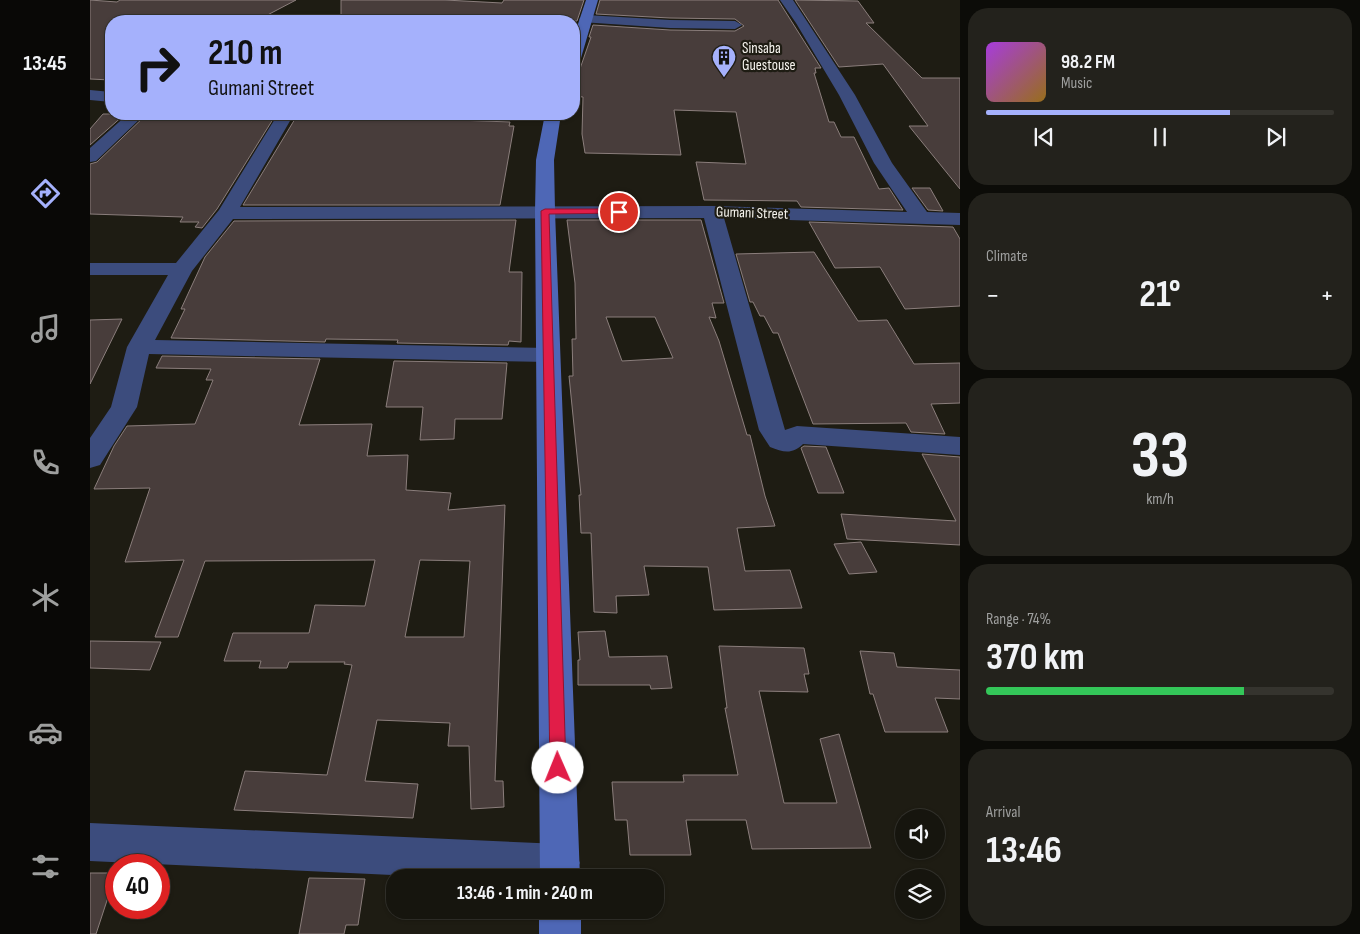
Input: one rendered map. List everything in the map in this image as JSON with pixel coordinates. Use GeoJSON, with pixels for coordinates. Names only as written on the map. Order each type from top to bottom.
{"type":"FeatureCollection","features":[{"type":"Feature","properties":{"kind":"street"},"geometry":{"type":"LineString","coordinates":[[580,38],[592,0]]}},
{"type":"Feature","properties":{"kind":"street"},"geometry":{"type":"LineString","coordinates":[[786,0],[802,22],[847,95],[883,163],[921,218]]}},
{"type":"Feature","properties":{"kind":"street"},"geometry":{"type":"LineString","coordinates":[[586,18],[670,24],[735,24]]}},
{"type":"Feature","properties":{"kind":"street"},"geometry":{"type":"LineString","coordinates":[[90,95],[105,96]]}},
{"type":"Feature","properties":{"kind":"street"},"geometry":{"type":"LineString","coordinates":[[90,157],[130,120]]}},
{"type":"Feature","properties":{"kind":"street"},"geometry":{"type":"LineString","coordinates":[[90,459],[124,407],[139,346],[182,269],[227,213],[282,120]]}},
{"type":"Feature","properties":{"kind":"street"},"geometry":{"type":"LineString","coordinates":[[552,120],[545,160],[545,211],[560,869]]}},
{"type":"Feature","properties":{"kind":"street"},"geometry":{"type":"LineString","coordinates":[[712,212],[772,430],[778,441],[787,444],[797,435],[960,446]]}},
{"type":"Feature","properties":{"kind":"street","name":"Gumani Street"},"geometry":{"type":"LineString","coordinates":[[227,213],[712,212],[960,219]]}},
{"type":"Feature","properties":{"kind":"street"},"geometry":{"type":"LineString","coordinates":[[90,269],[182,269]]}},
{"type":"Feature","properties":{"kind":"street"},"geometry":{"type":"LineString","coordinates":[[139,346],[548,355]]}},
{"type":"Feature","properties":{"kind":"street"},"geometry":{"type":"LineString","coordinates":[[90,842],[543,869]]}},
{"type":"Feature","properties":{"kind":"street"},"geometry":{"type":"LineString","coordinates":[[560,919],[560,934]]}},
{"type":"Feature","properties":{"kind":"building"},"geometry":{"type":"Polygon","coordinates":[[[90,0],[117,2],[120,0],[296,0],[267,15],[105,15],[105,80],[90,79],[90,0]]]}},
{"type":"Feature","properties":{"kind":"building"},"geometry":{"type":"Polygon","coordinates":[[[341,0],[445,0],[502,3],[504,0],[584,0],[579,15],[341,15],[341,0]]]}},
{"type":"Feature","properties":{"kind":"building"},"geometry":{"type":"Polygon","coordinates":[[[600,0],[778,0],[821,68],[815,68],[816,73],[814,73],[829,122],[834,122],[841,137],[854,137],[879,189],[889,188],[903,210],[801,207],[797,201],[704,200],[696,162],[746,164],[736,112],[674,110],[681,155],[585,153],[582,134],[583,97],[580,97],[580,69],[591,37],[589,37],[593,25],[670,30],[735,31],[744,26],[735,19],[596,14],[600,0]]]}},
{"type":"Feature","properties":{"kind":"building"},"geometry":{"type":"Polygon","coordinates":[[[795,0],[858,1],[874,23],[866,23],[922,78],[960,78],[960,189],[909,126],[928,126],[883,64],[839,67],[795,0]]]}},
{"type":"Feature","properties":{"kind":"building"},"geometry":{"type":"Polygon","coordinates":[[[103,114],[105,114],[105,120],[118,120],[90,145],[90,129],[103,114]]]}},
{"type":"Feature","properties":{"kind":"building"},"geometry":{"type":"Polygon","coordinates":[[[141,120],[273,120],[217,209],[202,228],[195,227],[199,222],[180,222],[183,217],[90,214],[90,164],[97,162],[141,120]]]}},
{"type":"Feature","properties":{"kind":"building"},"geometry":{"type":"Polygon","coordinates":[[[294,120],[457,120],[510,122],[509,126],[514,126],[500,205],[243,205],[294,120]]]}},
{"type":"Feature","properties":{"kind":"building"},"geometry":{"type":"Polygon","coordinates":[[[912,188],[930,188],[943,211],[928,210],[912,188]]]}},
{"type":"Feature","properties":{"kind":"building"},"geometry":{"type":"Polygon","coordinates":[[[516,220],[509,272],[522,272],[521,342],[509,341],[508,345],[397,343],[398,340],[326,339],[325,342],[171,338],[185,309],[181,309],[205,257],[234,221],[516,220]]]}},
{"type":"Feature","properties":{"kind":"building"},"geometry":{"type":"Polygon","coordinates":[[[567,220],[701,220],[724,303],[712,303],[716,318],[709,317],[719,341],[747,435],[750,435],[765,496],[775,526],[737,528],[745,571],[790,570],[802,608],[714,610],[708,567],[644,566],[649,595],[616,596],[617,613],[594,612],[591,533],[581,533],[579,495],[581,495],[569,376],[573,376],[572,339],[576,339],[575,283],[567,220]],[[606,317],[622,361],[673,358],[655,317],[606,317]]]}},
{"type":"Feature","properties":{"kind":"building"},"geometry":{"type":"Polygon","coordinates":[[[809,222],[953,227],[960,239],[960,306],[905,309],[880,267],[835,268],[809,222]]]}},
{"type":"Feature","properties":{"kind":"building"},"geometry":{"type":"Polygon","coordinates":[[[814,252],[858,321],[887,320],[914,364],[960,363],[960,403],[931,404],[945,434],[911,432],[906,423],[813,424],[778,333],[773,333],[764,316],[760,316],[753,302],[750,302],[736,254],[814,252]]]}},
{"type":"Feature","properties":{"kind":"building"},"geometry":{"type":"Polygon","coordinates":[[[122,319],[90,384],[90,320],[122,319]]]}},
{"type":"Feature","properties":{"kind":"building"},"geometry":{"type":"Polygon","coordinates":[[[162,356],[320,359],[299,425],[372,424],[367,456],[408,455],[406,490],[451,493],[448,510],[505,505],[495,781],[503,781],[504,807],[471,809],[469,746],[448,746],[450,723],[377,720],[365,781],[418,784],[413,818],[234,810],[245,771],[327,775],[352,665],[344,664],[345,662],[289,662],[287,668],[259,668],[261,661],[224,661],[233,633],[309,633],[315,605],[365,606],[375,560],[205,561],[178,637],[155,637],[184,560],[125,562],[150,488],[94,489],[114,446],[127,426],[195,424],[213,380],[206,380],[211,369],[156,368],[162,356]],[[420,560],[405,637],[464,637],[470,561],[420,560]]]}},
{"type":"Feature","properties":{"kind":"building"},"geometry":{"type":"Polygon","coordinates":[[[394,361],[507,363],[502,419],[455,419],[454,439],[420,440],[423,407],[386,407],[394,361]]]}},
{"type":"Feature","properties":{"kind":"building"},"geometry":{"type":"Polygon","coordinates":[[[804,446],[826,447],[844,493],[818,493],[801,448],[804,446]]]}},
{"type":"Feature","properties":{"kind":"building"},"geometry":{"type":"Polygon","coordinates":[[[922,454],[960,457],[960,545],[847,539],[841,514],[956,521],[922,454]]]}},
{"type":"Feature","properties":{"kind":"building"},"geometry":{"type":"Polygon","coordinates":[[[861,542],[877,572],[849,574],[834,544],[861,542]]]}},
{"type":"Feature","properties":{"kind":"building"},"geometry":{"type":"Polygon","coordinates":[[[605,631],[609,657],[667,656],[672,688],[651,689],[650,685],[578,685],[578,660],[580,660],[578,632],[605,631]]]}},
{"type":"Feature","properties":{"kind":"building"},"geometry":{"type":"Polygon","coordinates":[[[90,641],[161,642],[150,670],[90,668],[90,641]]]}},
{"type":"Feature","properties":{"kind":"building"},"geometry":{"type":"Polygon","coordinates":[[[719,646],[804,648],[809,674],[804,674],[808,692],[759,691],[784,803],[837,803],[820,739],[839,734],[871,848],[752,849],[746,820],[686,820],[691,855],[630,855],[627,820],[615,820],[612,782],[684,782],[683,775],[738,775],[725,708],[727,708],[719,646]]]}},
{"type":"Feature","properties":{"kind":"building"},"geometry":{"type":"Polygon","coordinates":[[[860,651],[894,653],[897,667],[960,670],[960,699],[935,698],[948,732],[885,732],[873,694],[870,694],[860,651]]]}},
{"type":"Feature","properties":{"kind":"building"},"geometry":{"type":"Polygon","coordinates":[[[90,873],[105,873],[105,907],[96,934],[90,934],[90,873]]]}},
{"type":"Feature","properties":{"kind":"building"},"geometry":{"type":"Polygon","coordinates":[[[309,878],[365,879],[358,925],[346,925],[344,934],[299,934],[309,878]]]}},
{"type":"Feature","properties":{"kind":"place","name":"Sinsaba Guestouse"},"geometry":{"type":"Point","coordinates":[724,78]}},
{"type":"Feature","properties":{"kind":"route"},"geometry":{"type":"LineString","coordinates":[[558,768],[545,211],[619,212]]}}]}
